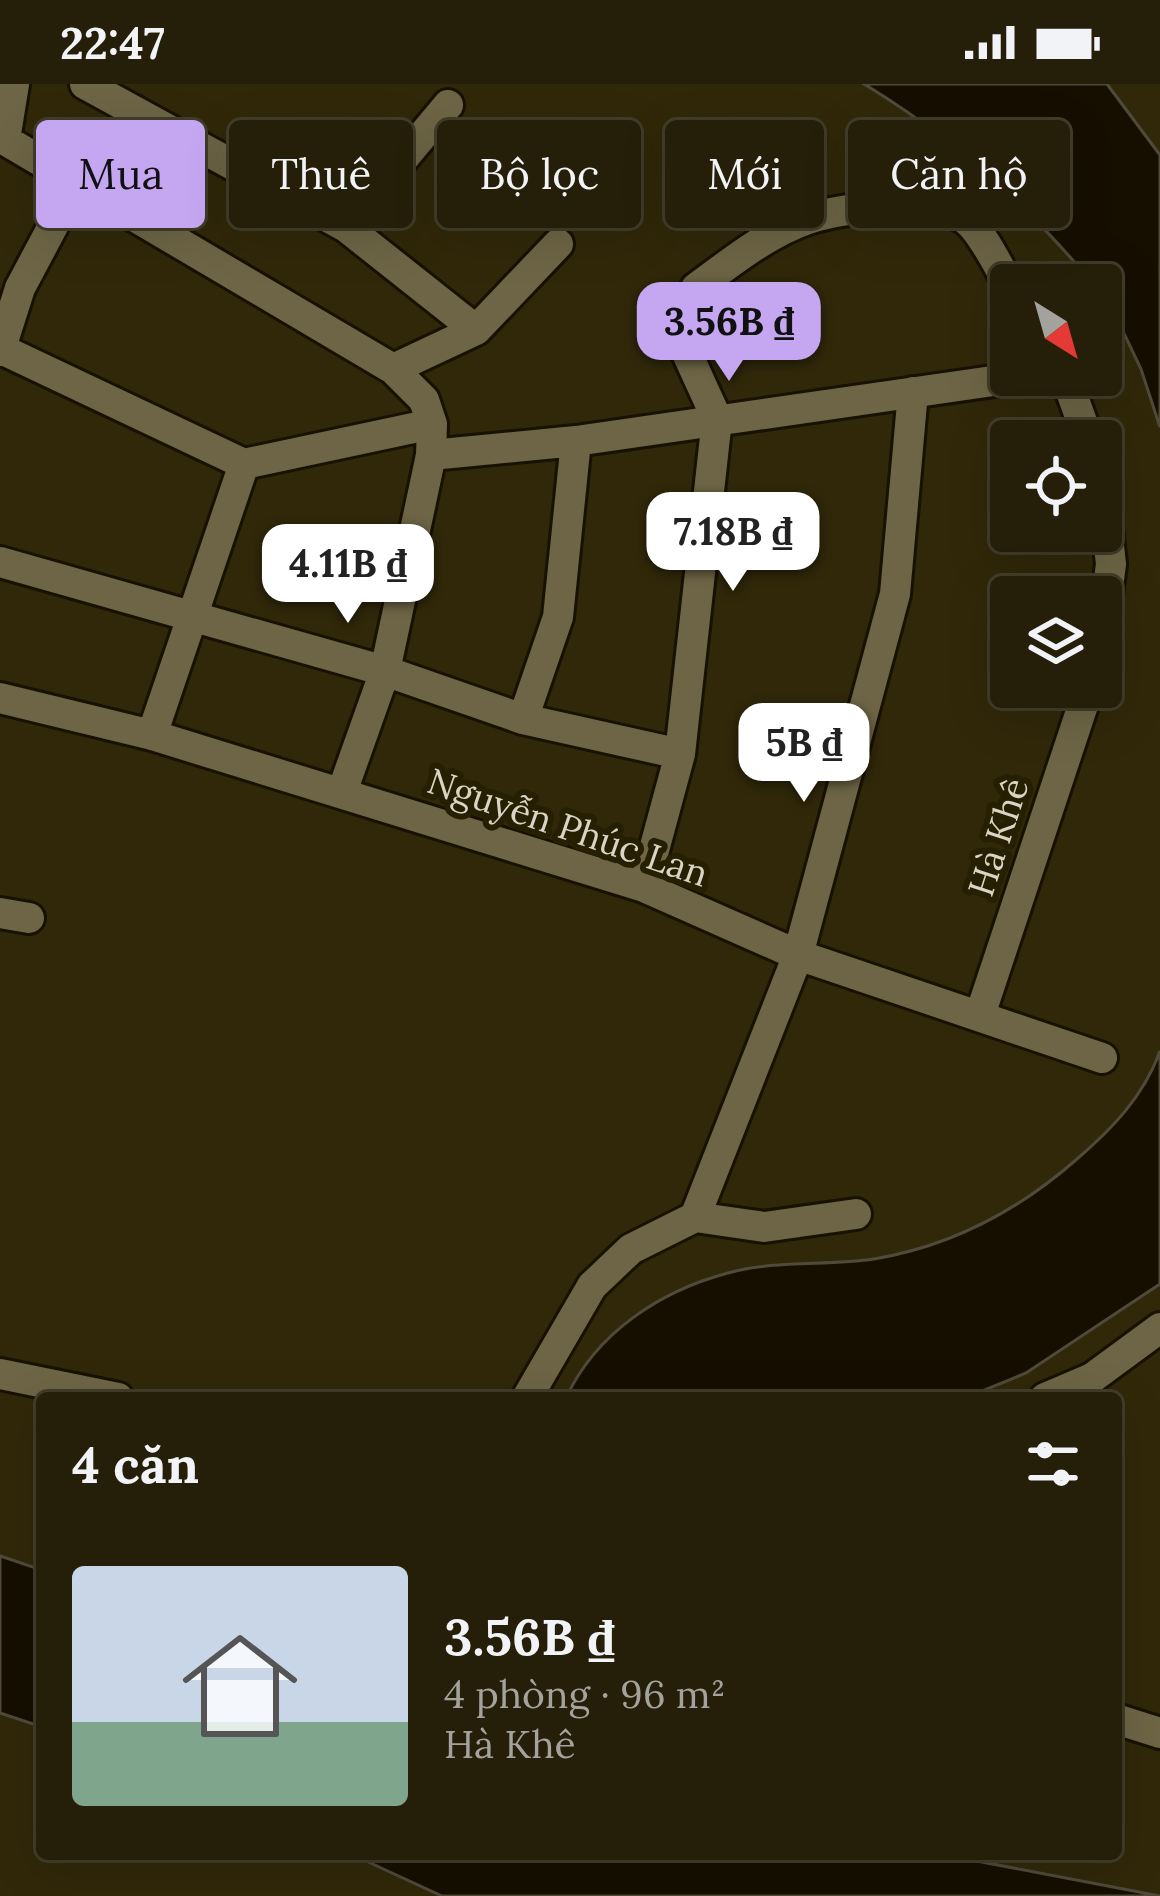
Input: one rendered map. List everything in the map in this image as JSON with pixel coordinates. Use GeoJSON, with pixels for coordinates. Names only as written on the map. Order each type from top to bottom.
{"type":"FeatureCollection","features":[{"type":"Feature","properties":{"kind":"street"},"geometry":{"type":"LineString","coordinates":[[14,84],[2,139],[36,156]]}},
{"type":"Feature","properties":{"kind":"street"},"geometry":{"type":"LineString","coordinates":[[85,84],[229,163]]}},
{"type":"Feature","properties":{"kind":"street"},"geometry":{"type":"LineString","coordinates":[[413,147],[448,105]]}},
{"type":"Feature","properties":{"kind":"street"},"geometry":{"type":"LineString","coordinates":[[644,887],[680,754],[717,419],[686,351],[696,288],[742,254],[807,220],[887,205],[937,209],[969,222],[996,264]]}},
{"type":"Feature","properties":{"kind":"street"},"geometry":{"type":"LineString","coordinates":[[46,228],[10,285],[0,350],[244,464],[431,439],[576,441],[990,381]]}},
{"type":"Feature","properties":{"kind":"street"},"geometry":{"type":"LineString","coordinates":[[160,228],[393,370],[424,400],[431,439],[385,671],[342,792]]}},
{"type":"Feature","properties":{"kind":"street"},"geometry":{"type":"LineString","coordinates":[[347,228],[476,330]]}},
{"type":"Feature","properties":{"kind":"street"},"geometry":{"type":"LineString","coordinates":[[393,370],[476,330],[558,244]]}},
{"type":"Feature","properties":{"kind":"street"},"geometry":{"type":"LineString","coordinates":[[695,1217],[798,955],[895,594],[913,392]]}},
{"type":"Feature","properties":{"kind":"street"},"geometry":{"type":"LineString","coordinates":[[523,719],[558,617],[576,441]]}},
{"type":"Feature","properties":{"kind":"street"},"geometry":{"type":"LineString","coordinates":[[152,735],[244,464]]}},
{"type":"Feature","properties":{"kind":"street"},"geometry":{"type":"LineString","coordinates":[[0,562],[385,671],[523,719],[680,754]]}},
{"type":"Feature","properties":{"kind":"street","name":"Nguyễn Phúc Lan"},"geometry":{"type":"LineString","coordinates":[[0,698],[152,735],[644,887],[798,955],[980,1012],[1102,1058]]}},
{"type":"Feature","properties":{"kind":"street","name":"Hà Khê"},"geometry":{"type":"LineString","coordinates":[[980,1012],[1082,708]]}},
{"type":"Feature","properties":{"kind":"street"},"geometry":{"type":"LineString","coordinates":[[530,1392],[592,1286],[631,1249],[695,1217],[764,1227],[856,1214]]}},
{"type":"Feature","properties":{"kind":"street"},"geometry":{"type":"LineString","coordinates":[[1085,1388],[1160,1328]]}},
{"type":"Feature","properties":{"kind":"street"},"geometry":{"type":"LineString","coordinates":[[0,1374],[88,1392]]}},
{"type":"Feature","properties":{"kind":"street"},"geometry":{"type":"LineString","coordinates":[[1122,1721],[1160,1733]]}},
{"type":"Feature","properties":{"kind":"shaded area"},"geometry":{"type":"Polygon","coordinates":[[[864,84],[1107,84],[1160,155],[1160,427],[1122,329],[1122,264],[1076,264],[1044,228],[1070,228],[1070,120],[918,120],[864,84]]]}},
{"type":"Feature","properties":{"kind":"shaded area"},"geometry":{"type":"Polygon","coordinates":[[[1160,1051],[1160,1284],[1026,1373],[980,1392],[569,1392],[613,1335],[678,1291],[746,1269],[903,1253],[957,1235],[1008,1210],[1090,1148],[1145,1083],[1160,1051]]]}},
{"type":"Feature","properties":{"kind":"shaded area"},"geometry":{"type":"Polygon","coordinates":[[[0,1556],[36,1568],[36,1725],[0,1713],[0,1556]]]}},
{"type":"Feature","properties":{"kind":"shaded area"},"geometry":{"type":"Polygon","coordinates":[[[364,1860],[971,1860],[1160,1896],[442,1896],[364,1860]]]}}]}
